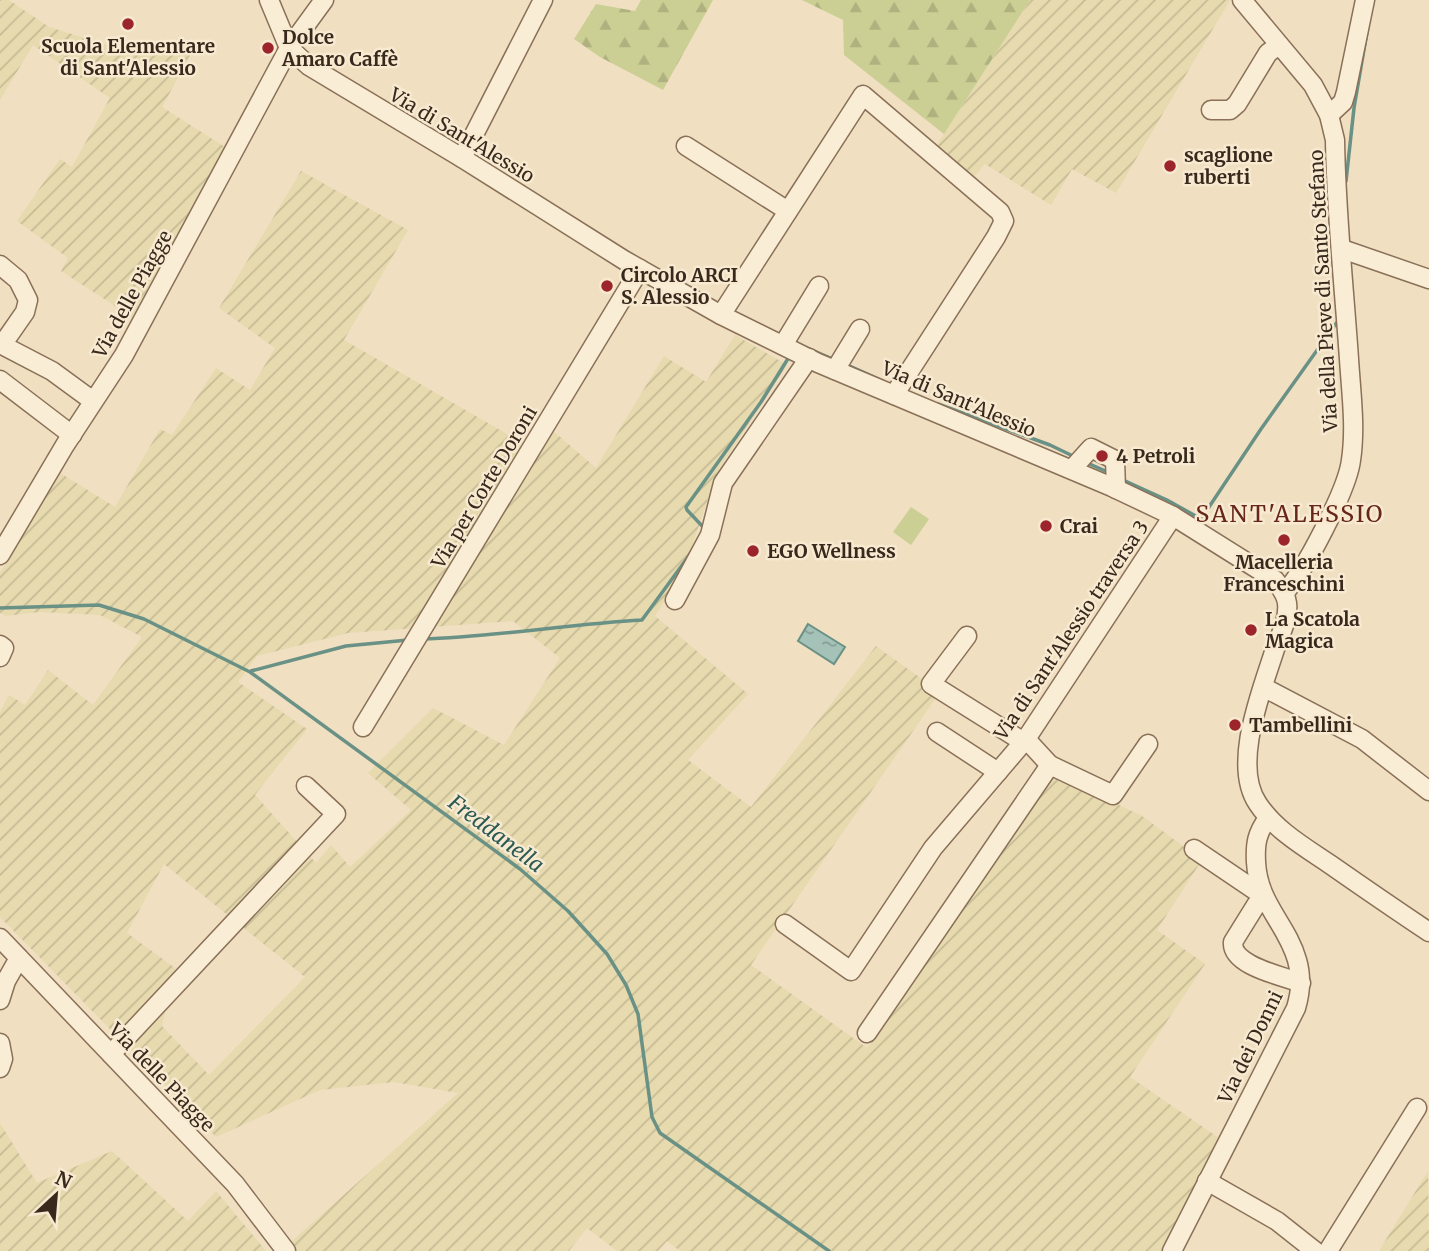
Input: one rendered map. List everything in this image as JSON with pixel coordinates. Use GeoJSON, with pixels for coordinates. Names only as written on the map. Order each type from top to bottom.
{"type":"FeatureCollection","features":[{"type":"Feature","properties":{"kind":"street","name":"Via di Sant'Alessio"},"geometry":{"type":"LineString","coordinates":[[270,0],[289,48],[309,66],[640,269],[721,315],[809,358],[839,364],[1173,516],[1275,580],[1284,593]]}},
{"type":"Feature","properties":{"kind":"street","name":"Via delle Piagge"},"geometry":{"type":"LineString","coordinates":[[0,555],[93,401],[124,355],[289,48],[324,0]]}},
{"type":"Feature","properties":{"kind":"street"},"geometry":{"type":"LineString","coordinates":[[462,158],[543,0]]}},
{"type":"Feature","properties":{"kind":"street","name":"Via della Pieve di Santo Stefano"},"geometry":{"type":"LineString","coordinates":[[1242,0],[1313,85],[1329,115],[1335,140],[1352,408],[1351,463],[1339,497],[1304,567],[1284,593]]}},
{"type":"Feature","properties":{"kind":"street"},"geometry":{"type":"LineString","coordinates":[[1329,115],[1343,102],[1365,0]]}},
{"type":"Feature","properties":{"kind":"street"},"geometry":{"type":"LineString","coordinates":[[1211,110],[1230,110],[1237,104],[1268,52],[1279,45]]}},
{"type":"Feature","properties":{"kind":"street"},"geometry":{"type":"LineString","coordinates":[[721,315],[863,95],[1000,212],[1003,221],[996,237],[897,390]]}},
{"type":"Feature","properties":{"kind":"street"},"geometry":{"type":"LineString","coordinates":[[686,146],[788,211]]}},
{"type":"Feature","properties":{"kind":"street"},"geometry":{"type":"LineString","coordinates":[[1342,249],[1429,278]]}},
{"type":"Feature","properties":{"kind":"street"},"geometry":{"type":"LineString","coordinates":[[0,265],[18,280],[29,300],[25,312],[2,345],[52,371],[93,401]]}},
{"type":"Feature","properties":{"kind":"street","name":"Via per Corte Doroni"},"geometry":{"type":"LineString","coordinates":[[363,727],[640,269]]}},
{"type":"Feature","properties":{"kind":"street"},"geometry":{"type":"LineString","coordinates":[[783,345],[819,286]]}},
{"type":"Feature","properties":{"kind":"street"},"geometry":{"type":"LineString","coordinates":[[839,364],[860,329]]}},
{"type":"Feature","properties":{"kind":"street"},"geometry":{"type":"LineString","coordinates":[[675,600],[710,535],[723,483],[809,358]]}},
{"type":"Feature","properties":{"kind":"street"},"geometry":{"type":"LineString","coordinates":[[0,380],[72,435]]}},
{"type":"Feature","properties":{"kind":"street"},"geometry":{"type":"LineString","coordinates":[[1072,469],[1091,448],[1115,460],[1116,489]]}},
{"type":"Feature","properties":{"kind":"street","name":"Via di Sant'Alessio traversa 3"},"geometry":{"type":"LineString","coordinates":[[785,924],[851,971],[933,848],[1024,740],[1057,695],[1173,516]]}},
{"type":"Feature","properties":{"kind":"street"},"geometry":{"type":"LineString","coordinates":[[1284,593],[1287,604],[1286,618],[1263,687],[1248,749],[1249,786],[1256,802],[1268,818],[1293,839],[1429,932]]}},
{"type":"Feature","properties":{"kind":"street"},"geometry":{"type":"LineString","coordinates":[[967,636],[931,684],[1024,740],[1050,765],[1113,796],[1147,744]]}},
{"type":"Feature","properties":{"kind":"street"},"geometry":{"type":"LineString","coordinates":[[0,645],[4,648],[0,657]]}},
{"type":"Feature","properties":{"kind":"street"},"geometry":{"type":"LineString","coordinates":[[1263,687],[1362,739],[1429,790]]}},
{"type":"Feature","properties":{"kind":"street"},"geometry":{"type":"LineString","coordinates":[[937,732],[998,772]]}},
{"type":"Feature","properties":{"kind":"street"},"geometry":{"type":"LineString","coordinates":[[867,1033],[1050,765]]}},
{"type":"Feature","properties":{"kind":"street"},"geometry":{"type":"LineString","coordinates":[[111,1054],[337,814],[306,786]]}},
{"type":"Feature","properties":{"kind":"street","name":"Via dei Donni"},"geometry":{"type":"LineString","coordinates":[[1172,1251],[1296,1008],[1301,983],[1296,957],[1263,897],[1256,870],[1257,832],[1268,818]]}},
{"type":"Feature","properties":{"kind":"street"},"geometry":{"type":"LineString","coordinates":[[1194,849],[1263,897],[1233,942],[1236,956],[1259,970],[1267,970],[1301,983]]}},
{"type":"Feature","properties":{"kind":"street","name":"Via delle Piagge"},"geometry":{"type":"LineString","coordinates":[[0,938],[235,1184],[286,1251]]}},
{"type":"Feature","properties":{"kind":"street"},"geometry":{"type":"LineString","coordinates":[[0,1000],[6,981],[19,958]]}},
{"type":"Feature","properties":{"kind":"street"},"geometry":{"type":"LineString","coordinates":[[0,1043],[0,1068]]}},
{"type":"Feature","properties":{"kind":"street"},"geometry":{"type":"LineString","coordinates":[[1328,1251],[1417,1108]]}},
{"type":"Feature","properties":{"kind":"street"},"geometry":{"type":"LineString","coordinates":[[1207,1181],[1277,1221],[1315,1251]]}},
{"type":"Feature","properties":{"kind":"shaded area"},"geometry":{"type":"Polygon","coordinates":[[[0,0],[9,0],[49,27],[117,48],[147,42],[161,51],[193,50],[162,107],[225,147],[132,317],[61,271],[68,258],[17,221],[60,159],[72,167],[110,98],[33,45],[0,100],[0,0]]]}},
{"type":"Feature","properties":{"kind":"shaded area"},"geometry":{"type":"Polygon","coordinates":[[[1030,0],[1230,0],[1116,193],[1072,169],[1051,205],[985,164],[972,179],[935,148],[1030,0]]]}},
{"type":"Feature","properties":{"kind":"shaded area"},"geometry":{"type":"Polygon","coordinates":[[[301,171],[408,230],[344,340],[528,446],[544,423],[596,468],[664,356],[706,382],[735,335],[787,365],[717,472],[684,570],[655,616],[748,694],[688,760],[751,807],[876,646],[940,692],[751,965],[867,1048],[1052,773],[1142,816],[1202,860],[1157,930],[1205,964],[1130,1077],[1222,1140],[1162,1251],[680,1251],[667,1241],[658,1251],[617,1251],[587,1228],[569,1251],[281,1251],[458,1093],[394,1082],[320,1090],[216,1137],[0,917],[0,712],[9,695],[25,705],[48,670],[93,705],[142,637],[100,615],[39,612],[6,616],[0,613],[0,573],[57,471],[115,507],[160,429],[172,435],[216,368],[250,390],[275,348],[219,308],[301,171]],[[513,621],[348,633],[257,656],[238,682],[307,729],[255,795],[316,863],[331,845],[350,867],[411,810],[368,773],[433,708],[504,745],[560,658],[513,621]],[[164,864],[127,933],[175,968],[162,1026],[209,1075],[305,977],[164,864]]]}},
{"type":"Feature","properties":{"kind":"shaded area"},"geometry":{"type":"Polygon","coordinates":[[[0,1123],[37,1183],[112,1151],[188,1221],[216,1191],[266,1251],[0,1251],[0,1123]]]}},
{"type":"Feature","properties":{"kind":"shaded area"},"geometry":{"type":"Polygon","coordinates":[[[1428,1171],[1429,1251],[1379,1251],[1428,1171]]]}},
{"type":"Feature","properties":{"kind":"green space"},"geometry":{"type":"Polygon","coordinates":[[[641,0],[713,0],[663,90],[600,57],[574,39],[596,4],[635,11],[641,0]]]}},
{"type":"Feature","properties":{"kind":"green space"},"geometry":{"type":"Polygon","coordinates":[[[802,0],[1030,0],[944,134],[844,55],[843,20],[802,0]]]}},
{"type":"Feature","properties":{"kind":"green space"},"geometry":{"type":"Polygon","coordinates":[[[911,507],[929,519],[911,545],[893,532],[911,507]]]}},
{"type":"Feature","properties":{"kind":"water"},"geometry":{"type":"Polygon","coordinates":[[[808,624],[845,647],[834,664],[798,641],[808,624]]]}},
{"type":"Feature","properties":{"kind":"waterway"},"geometry":{"type":"LineString","coordinates":[[1346,181],[1354,108],[1368,26]]}},
{"type":"Feature","properties":{"kind":"waterway"},"geometry":{"type":"LineString","coordinates":[[1123,480],[1201,519],[1340,318]]}},
{"type":"Feature","properties":{"kind":"waterway"},"geometry":{"type":"LineString","coordinates":[[807,348],[835,360]]}},
{"type":"Feature","properties":{"kind":"waterway"},"geometry":{"type":"LineString","coordinates":[[705,529],[686,507],[761,402],[789,357]]}},
{"type":"Feature","properties":{"kind":"waterway"},"geometry":{"type":"LineString","coordinates":[[845,364],[883,381]]}},
{"type":"Feature","properties":{"kind":"waterway"},"geometry":{"type":"LineString","coordinates":[[938,404],[1050,445],[1075,457]]}},
{"type":"Feature","properties":{"kind":"waterway"},"geometry":{"type":"LineString","coordinates":[[1085,462],[1110,473]]}},
{"type":"Feature","properties":{"kind":"waterway"},"geometry":{"type":"LineString","coordinates":[[422,639],[642,620],[691,553]]}},
{"type":"Feature","properties":{"kind":"waterway","name":"Freddanella"},"geometry":{"type":"LineString","coordinates":[[0,608],[99,605],[144,619],[250,672],[520,869],[568,911],[607,954],[626,985],[638,1014],[652,1117],[660,1133],[829,1251]]}},
{"type":"Feature","properties":{"kind":"waterway"},"geometry":{"type":"LineString","coordinates":[[251,671],[346,646],[408,640]]}},
{"type":"Feature","properties":{"kind":"place","name":"Scuola Elementare di Sant'Alessio"},"geometry":{"type":"Point","coordinates":[128,24]}},
{"type":"Feature","properties":{"kind":"place","name":"Dolce Amaro Caffè"},"geometry":{"type":"Point","coordinates":[268,48]}},
{"type":"Feature","properties":{"kind":"place","name":"scaglione ruberti"},"geometry":{"type":"Point","coordinates":[1170,166]}},
{"type":"Feature","properties":{"kind":"place","name":"Circolo ARCI S. Alessio"},"geometry":{"type":"Point","coordinates":[607,286]}},
{"type":"Feature","properties":{"kind":"place","name":"4 Petroli"},"geometry":{"type":"Point","coordinates":[1102,456]}},
{"type":"Feature","properties":{"kind":"place","name":"Crai"},"geometry":{"type":"Point","coordinates":[1046,526]}},
{"type":"Feature","properties":{"kind":"place","name":"Macelleria Franceschini"},"geometry":{"type":"Point","coordinates":[1284,540]}},
{"type":"Feature","properties":{"kind":"place","name":"EGO Wellness"},"geometry":{"type":"Point","coordinates":[753,551]}},
{"type":"Feature","properties":{"kind":"place","name":"La Scatola Magica"},"geometry":{"type":"Point","coordinates":[1251,630]}},
{"type":"Feature","properties":{"kind":"place","name":"Tambellini"},"geometry":{"type":"Point","coordinates":[1235,725]}},
{"type":"Feature","properties":{"kind":"district","name":"SANT'ALESSIO"},"geometry":{"type":"Point","coordinates":[1290,514]}}]}
